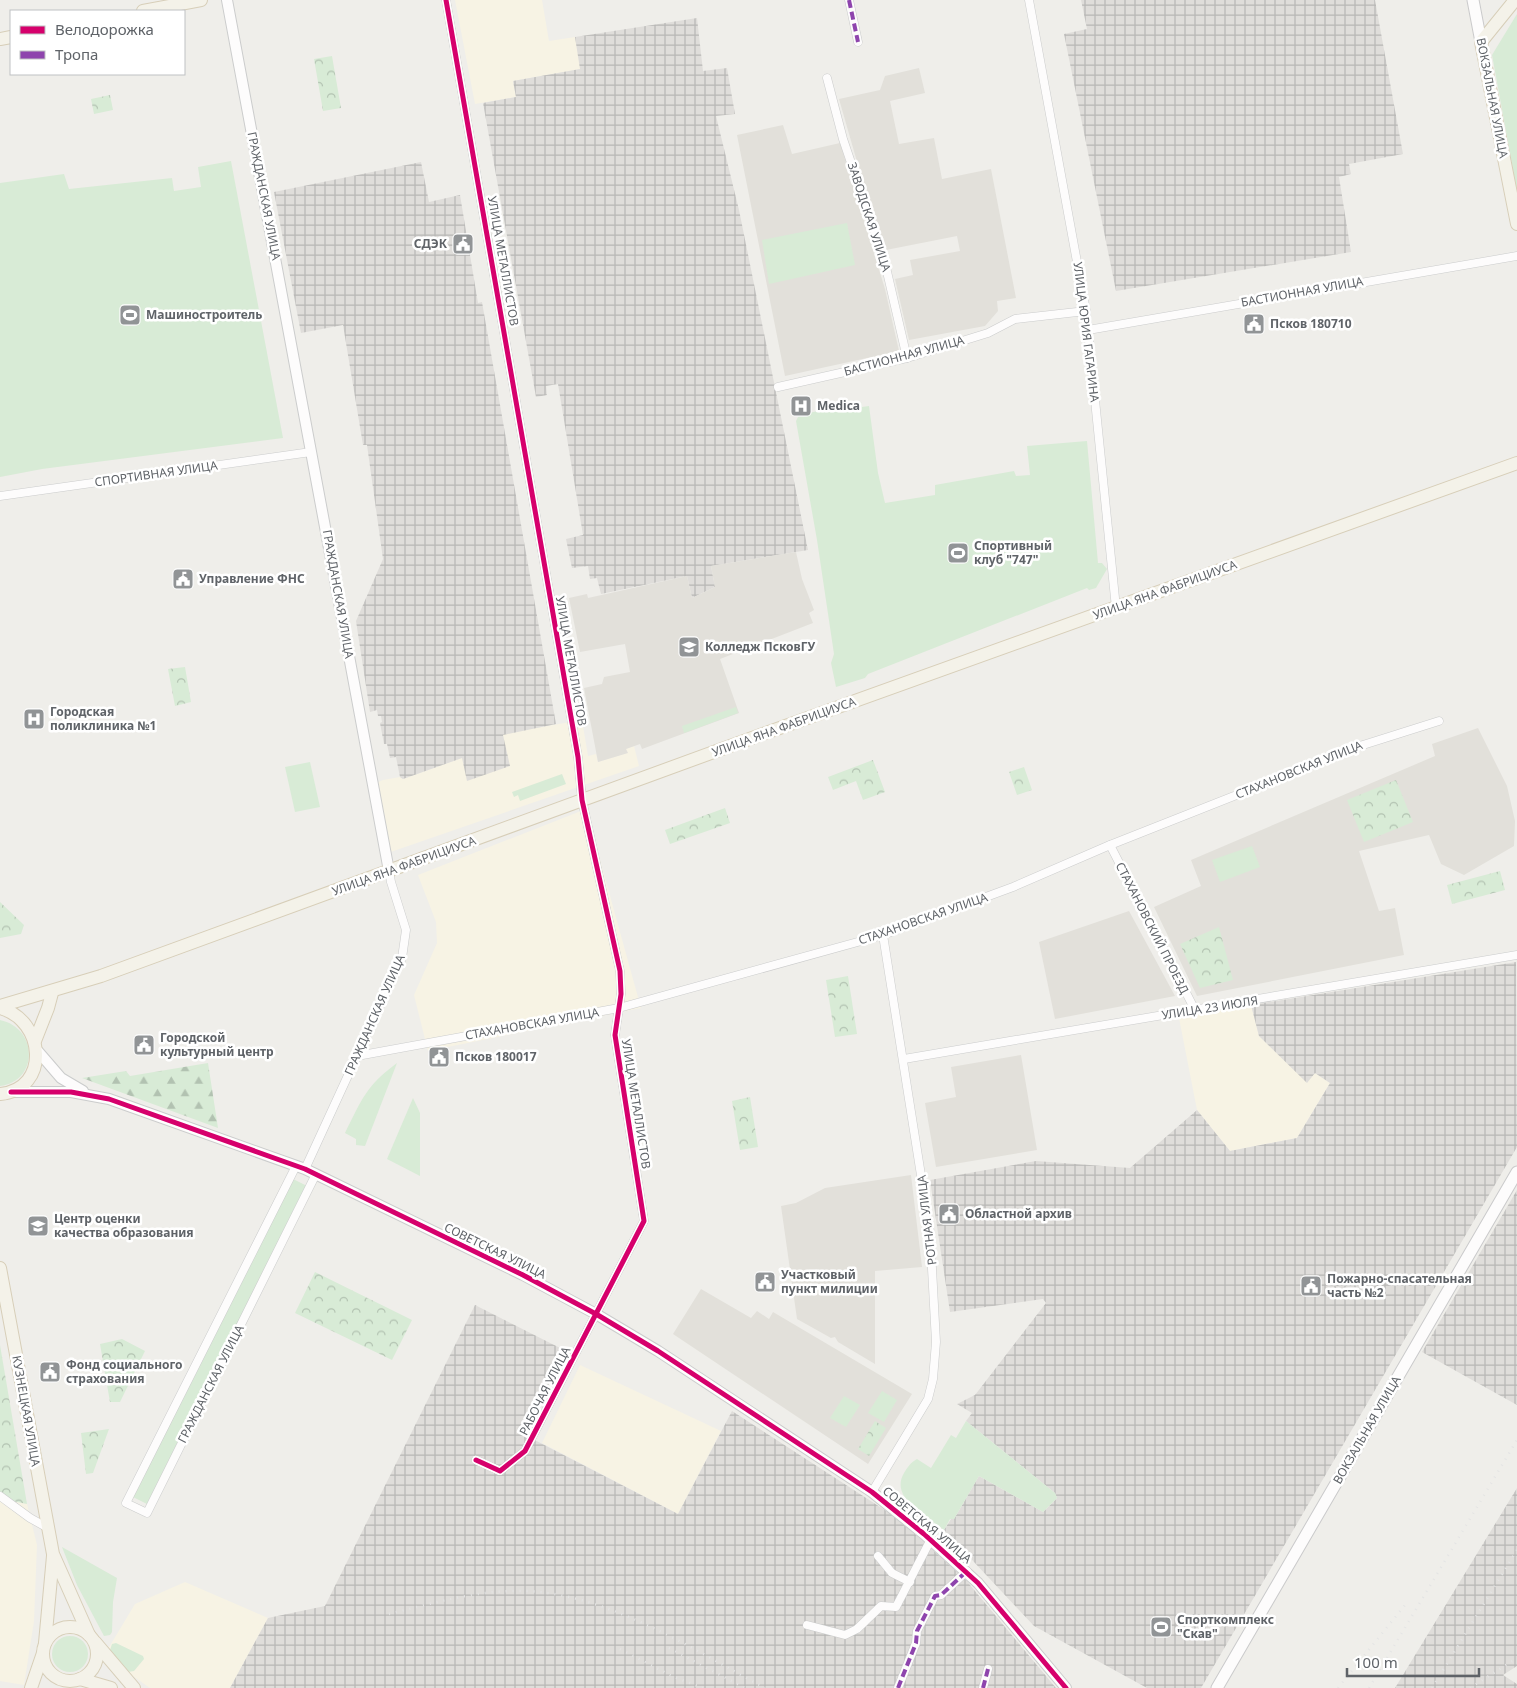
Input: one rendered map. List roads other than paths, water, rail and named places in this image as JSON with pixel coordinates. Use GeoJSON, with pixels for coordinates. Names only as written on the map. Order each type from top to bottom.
{"type":"FeatureCollection","features":[{"type":"Feature","properties":{"kind":"main road"},"geometry":{"type":"LineString","coordinates":[[148,10],[201,0]]}},
{"type":"Feature","properties":{"kind":"main road","name":"ВОКЗАЛЬНАЯ УЛИЦА"},"geometry":{"type":"LineString","coordinates":[[1473,0],[1517,224]]}},
{"type":"Feature","properties":{"kind":"main road"},"geometry":{"type":"LineString","coordinates":[[1481,42],[1515,0]]}},
{"type":"Feature","properties":{"kind":"main road","name":"УЛИЦА ЯНА ФАБРИЦИУСА"},"geometry":{"type":"LineString","coordinates":[[0,1007],[52,993],[1517,463]]}},
{"type":"Feature","properties":{"kind":"main road"},"geometry":{"type":"LineString","coordinates":[[35,1045],[52,993]]}},
{"type":"Feature","properties":{"kind":"main road"},"geometry":{"type":"LineString","coordinates":[[0,1007],[17,1015],[25,1023],[35,1045],[36,1059],[28,1079],[4,1095]]}},
{"type":"Feature","properties":{"kind":"main road","name":"ВОКЗАЛЬНАЯ УЛИЦА"},"geometry":{"type":"LineString","coordinates":[[1216,1688],[1517,1172]]}},
{"type":"Feature","properties":{"kind":"main road","name":"КУЗНЕЦКАЯ УЛИЦА"},"geometry":{"type":"LineString","coordinates":[[0,1268],[53,1554],[91,1637]]}},
{"type":"Feature","properties":{"kind":"main road","name":"КУЗНЕЦКАЯ УЛИЦА"},"geometry":{"type":"LineString","coordinates":[[32,1688],[44,1648],[53,1554]]}},
{"type":"Feature","properties":{"kind":"main road"},"geometry":{"type":"LineString","coordinates":[[111,1688],[71,1683],[48,1671],[44,1648],[50,1635],[62,1628],[76,1628],[91,1637],[134,1688]]}},
{"type":"Feature","properties":{"kind":"main road"},"geometry":{"type":"LineString","coordinates":[[71,1683],[90,1672],[96,1662],[97,1650],[91,1637]]}},
{"type":"Feature","properties":{"kind":"street","name":"ГРАЖДАНСКАЯ УЛИЦА"},"geometry":{"type":"LineString","coordinates":[[227,0],[391,882],[406,930],[406,943],[402,958],[357,1056],[126,1503],[147,1513],[316,1174]]}},
{"type":"Feature","properties":{"kind":"street","name":"УЛИЦА МЕТАЛЛИСТОВ"},"geometry":{"type":"LineString","coordinates":[[446,0],[578,757],[582,800],[620,971],[619,1008],[615,1035],[644,1221],[596,1314]]}},
{"type":"Feature","properties":{"kind":"street"},"geometry":{"type":"LineString","coordinates":[[849,0],[858,42]]}},
{"type":"Feature","properties":{"kind":"street","name":"УЛИЦА ЮРИЯ ГАГАРИНА"},"geometry":{"type":"LineString","coordinates":[[1029,0],[1086,310],[1116,608]]}},
{"type":"Feature","properties":{"kind":"street","name":"ЗАВОДСКАЯ УЛИЦА"},"geometry":{"type":"LineString","coordinates":[[827,78],[843,139],[885,263],[907,358]]}},
{"type":"Feature","properties":{"kind":"street","name":"БАСТИОННАЯ УЛИЦА"},"geometry":{"type":"LineString","coordinates":[[1088,330],[1517,256]]}},
{"type":"Feature","properties":{"kind":"street","name":"БАСТИОННАЯ УЛИЦА"},"geometry":{"type":"LineString","coordinates":[[778,387],[907,358],[988,333],[1015,320],[1086,310]]}},
{"type":"Feature","properties":{"kind":"street","name":"СПОРТИВНАЯ УЛИЦА"},"geometry":{"type":"LineString","coordinates":[[0,496],[312,452]]}},
{"type":"Feature","properties":{"kind":"street","name":"СТАХАНОВСКАЯ УЛИЦА"},"geometry":{"type":"LineString","coordinates":[[357,1056],[619,1008],[883,935],[1006,889],[1110,845],[1362,745],[1439,721]]}},
{"type":"Feature","properties":{"kind":"street","name":"СТАХАНОВСКИЙ ПРОЕЗД"},"geometry":{"type":"LineString","coordinates":[[1110,845],[1194,1010]]}},
{"type":"Feature","properties":{"kind":"street","name":"РОТНАЯ УЛИЦА"},"geometry":{"type":"LineString","coordinates":[[872,1492],[928,1399],[933,1379],[936,1342],[930,1232],[883,935]]}},
{"type":"Feature","properties":{"kind":"street","name":"УЛИЦА 23 ИЮЛЯ"},"geometry":{"type":"LineString","coordinates":[[904,1059],[1517,956]]}},
{"type":"Feature","properties":{"kind":"street","name":"СОВЕТСКАЯ УЛИЦА"},"geometry":{"type":"LineString","coordinates":[[35,1045],[61,1078],[88,1094],[155,1114],[316,1174],[523,1275],[596,1314],[658,1351],[872,1492],[931,1539],[967,1571],[1066,1688]]}},
{"type":"Feature","properties":{"kind":"street","name":"СОВЕТСКАЯ УЛИЦА"},"geometry":{"type":"LineString","coordinates":[[4,1095],[88,1094]]}},
{"type":"Feature","properties":{"kind":"street","name":"РАБОЧАЯ УЛИЦА"},"geometry":{"type":"LineString","coordinates":[[476,1460],[500,1471],[526,1451],[596,1314]]}},
{"type":"Feature","properties":{"kind":"street"},"geometry":{"type":"LineString","coordinates":[[0,1496],[30,1518],[48,1528]]}},
{"type":"Feature","properties":{"kind":"street"},"geometry":{"type":"LineString","coordinates":[[806,1625],[845,1635],[857,1629],[880,1606],[896,1607],[931,1539]]}},
{"type":"Feature","properties":{"kind":"street"},"geometry":{"type":"LineString","coordinates":[[878,1556],[892,1573],[910,1582]]}},
{"type":"Feature","properties":{"kind":"street"},"geometry":{"type":"LineString","coordinates":[[898,1688],[916,1643],[917,1631],[935,1596],[940,1595],[967,1571]]}},
{"type":"Feature","properties":{"kind":"street"},"geometry":{"type":"LineString","coordinates":[[983,1688],[988,1669]]}},
{"type":"Feature","properties":{"kind":"railway"},"geometry":{"type":"LineString","coordinates":[[1369,1688],[1517,1440]]}},
{"type":"Feature","properties":{"kind":"railway"},"geometry":{"type":"LineString","coordinates":[[1432,1688],[1517,1550]]}},
{"type":"Feature","properties":{"kind":"railway"},"geometry":{"type":"LineString","coordinates":[[389,1614],[450,1599],[496,1592],[545,1593],[578,1599],[643,1623],[765,1688]]}},
{"type":"Feature","properties":{"kind":"railway"},"geometry":{"type":"LineString","coordinates":[[1338,1688],[1405,1605]]}},
{"type":"Feature","properties":{"kind":"railway"},"geometry":{"type":"LineString","coordinates":[[669,1648],[745,1688]]}},
{"type":"Feature","properties":{"kind":"railway"},"geometry":{"type":"LineString","coordinates":[[620,1649],[674,1677],[703,1688]]}},
{"type":"Feature","properties":{"kind":"railway"},"geometry":{"type":"LineString","coordinates":[[1470,1688],[1517,1658]]}},
{"type":"Feature","properties":{"kind":"place","name":"СДЭК"},"geometry":{"type":"Point","coordinates":[463,244]}},
{"type":"Feature","properties":{"kind":"place","name":"Машиностроитель"},"geometry":{"type":"Point","coordinates":[130,315]}},
{"type":"Feature","properties":{"kind":"place","name":"Псков 180710"},"geometry":{"type":"Point","coordinates":[1254,324]}},
{"type":"Feature","properties":{"kind":"place","name":"Medica"},"geometry":{"type":"Point","coordinates":[801,406]}},
{"type":"Feature","properties":{"kind":"place","name":"Спортивный клуб \"747\""},"geometry":{"type":"Point","coordinates":[958,553]}},
{"type":"Feature","properties":{"kind":"place","name":"Управление ФНС"},"geometry":{"type":"Point","coordinates":[183,579]}},
{"type":"Feature","properties":{"kind":"place","name":"Колледж ПсковГУ"},"geometry":{"type":"Point","coordinates":[689,647]}},
{"type":"Feature","properties":{"kind":"place","name":"Городская поликлиника №1"},"geometry":{"type":"Point","coordinates":[34,719]}},
{"type":"Feature","properties":{"kind":"place","name":"Городской культурный центр"},"geometry":{"type":"Point","coordinates":[144,1045]}},
{"type":"Feature","properties":{"kind":"place","name":"Псков 180017"},"geometry":{"type":"Point","coordinates":[439,1057]}},
{"type":"Feature","properties":{"kind":"place","name":"Областной архив"},"geometry":{"type":"Point","coordinates":[949,1214]}},
{"type":"Feature","properties":{"kind":"place","name":"Центр оценки качества образования"},"geometry":{"type":"Point","coordinates":[38,1226]}},
{"type":"Feature","properties":{"kind":"place","name":"Участковый пункт милиции"},"geometry":{"type":"Point","coordinates":[765,1282]}},
{"type":"Feature","properties":{"kind":"place","name":"Пожарно-спасательная часть №2"},"geometry":{"type":"Point","coordinates":[1311,1286]}},
{"type":"Feature","properties":{"kind":"place","name":"Фонд социального страхования"},"geometry":{"type":"Point","coordinates":[50,1372]}},
{"type":"Feature","properties":{"kind":"place","name":"Спорткомплекс \"Скав\""},"geometry":{"type":"Point","coordinates":[1161,1627]}}]}
